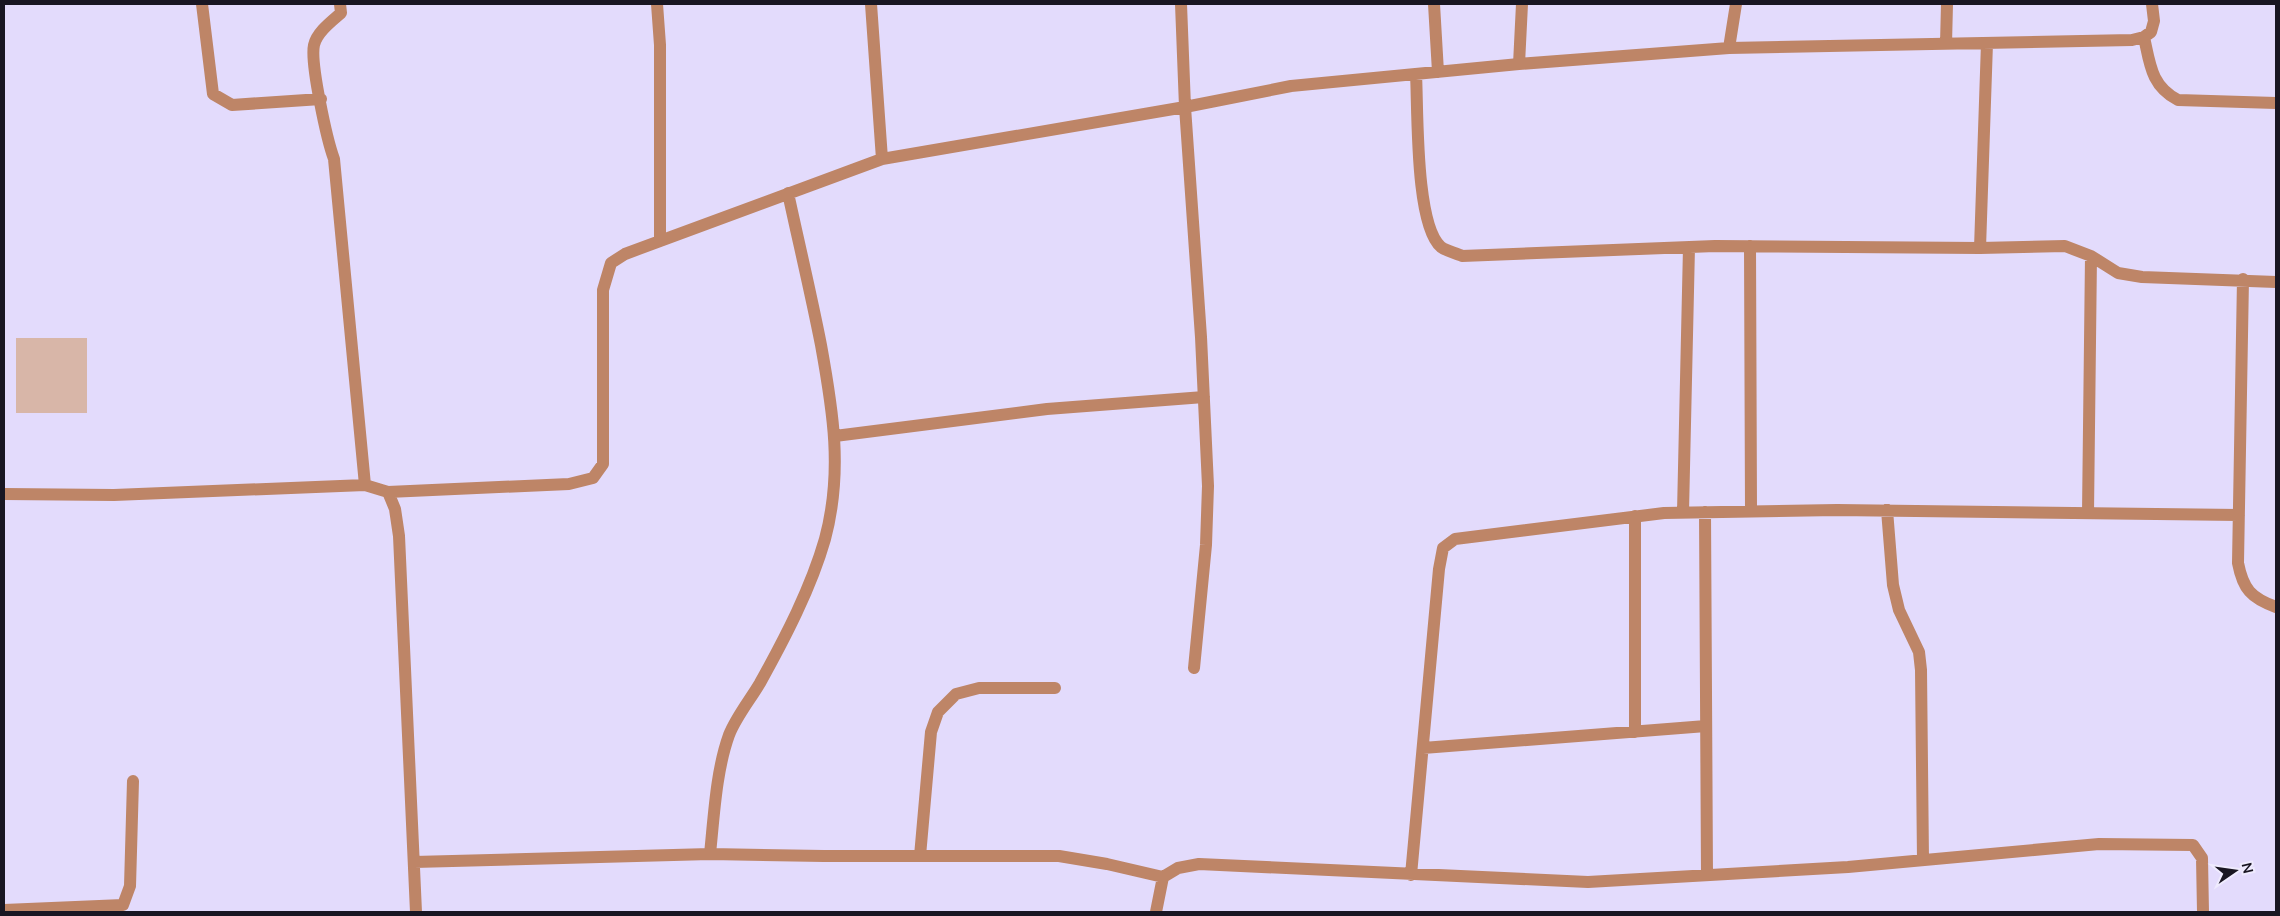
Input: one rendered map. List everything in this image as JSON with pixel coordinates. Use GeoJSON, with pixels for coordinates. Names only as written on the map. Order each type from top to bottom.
{"type":"FeatureCollection","features":[{"type":"Feature","properties":{"kind":"street"},"geometry":{"type":"LineString","coordinates":[[202,4],[212,94],[232,105],[321,99]]}},
{"type":"Feature","properties":{"kind":"street"},"geometry":{"type":"LineString","coordinates":[[340,4],[341,12],[324,29],[314,44],[314,63],[329,145],[334,159],[364,485]]}},
{"type":"Feature","properties":{"kind":"street"},"geometry":{"type":"LineString","coordinates":[[657,4],[660,45],[660,241]]}},
{"type":"Feature","properties":{"kind":"street"},"geometry":{"type":"LineString","coordinates":[[871,4],[882,159]]}},
{"type":"Feature","properties":{"kind":"street"},"geometry":{"type":"LineString","coordinates":[[1182,4],[1185,107],[1208,486],[1206,545],[1194,668]]}},
{"type":"Feature","properties":{"kind":"street"},"geometry":{"type":"LineString","coordinates":[[1434,4],[1438,72]]}},
{"type":"Feature","properties":{"kind":"street"},"geometry":{"type":"LineString","coordinates":[[1520,64],[1522,4]]}},
{"type":"Feature","properties":{"kind":"street"},"geometry":{"type":"LineString","coordinates":[[1729,48],[1736,4]]}},
{"type":"Feature","properties":{"kind":"street"},"geometry":{"type":"LineString","coordinates":[[1946,44],[1947,4]]}},
{"type":"Feature","properties":{"kind":"street"},"geometry":{"type":"LineString","coordinates":[[4,494],[114,495],[364,485],[388,492],[570,484],[593,478],[603,464],[603,290],[611,263],[625,254],[882,159],[1185,107],[1292,86],[1520,64],[1729,48],[2132,40],[2144,37],[2151,32],[2154,21],[2152,4]]}},
{"type":"Feature","properties":{"kind":"street"},"geometry":{"type":"LineString","coordinates":[[2144,37],[2151,68],[2158,84],[2166,94],[2178,100],[2276,103]]}},
{"type":"Feature","properties":{"kind":"street"},"geometry":{"type":"LineString","coordinates":[[1980,248],[1987,44]]}},
{"type":"Feature","properties":{"kind":"street"},"geometry":{"type":"LineString","coordinates":[[1416,74],[1422,201],[1431,233],[1441,247],[1462,256],[1689,247],[1980,248],[2065,246],[2091,256],[2118,273],[2142,278],[2276,282]]}},
{"type":"Feature","properties":{"kind":"street"},"geometry":{"type":"LineString","coordinates":[[710,854],[718,781],[729,734],[760,682],[805,594],[825,539],[832,505],[836,451],[832,407],[812,297],[788,194]]}},
{"type":"Feature","properties":{"kind":"street"},"geometry":{"type":"LineString","coordinates":[[1750,246],[1751,511]]}},
{"type":"Feature","properties":{"kind":"street"},"geometry":{"type":"LineString","coordinates":[[1683,512],[1689,247]]}},
{"type":"Feature","properties":{"kind":"street"},"geometry":{"type":"LineString","coordinates":[[2088,513],[2091,256]]}},
{"type":"Feature","properties":{"kind":"street"},"geometry":{"type":"LineString","coordinates":[[2243,280],[2238,563],[2242,580],[2250,593],[2262,602],[2276,607]]}},
{"type":"Feature","properties":{"kind":"street"},"geometry":{"type":"LineString","coordinates":[[835,436],[1047,409],[1204,397]]}},
{"type":"Feature","properties":{"kind":"street"},"geometry":{"type":"LineString","coordinates":[[388,492],[395,509],[399,536],[416,912]]}},
{"type":"Feature","properties":{"kind":"street"},"geometry":{"type":"LineString","coordinates":[[1887,510],[1893,586],[1898,610],[1919,652],[1921,670],[1923,860]]}},
{"type":"Feature","properties":{"kind":"street"},"geometry":{"type":"LineString","coordinates":[[1411,875],[1439,569],[1443,548],[1455,539],[1635,516],[1683,512],[1887,510],[2239,516]]}},
{"type":"Feature","properties":{"kind":"street"},"geometry":{"type":"LineString","coordinates":[[1705,512],[1707,875]]}},
{"type":"Feature","properties":{"kind":"street"},"geometry":{"type":"LineString","coordinates":[[1635,516],[1635,732]]}},
{"type":"Feature","properties":{"kind":"street"},"geometry":{"type":"LineString","coordinates":[[920,856],[931,732],[938,712],[956,694],[979,688],[1055,688]]}},
{"type":"Feature","properties":{"kind":"street"},"geometry":{"type":"LineString","coordinates":[[1423,748],[1706,726]]}},
{"type":"Feature","properties":{"kind":"street"},"geometry":{"type":"LineString","coordinates":[[4,910],[106,909],[123,905],[130,886],[133,781]]}},
{"type":"Feature","properties":{"kind":"street"},"geometry":{"type":"LineString","coordinates":[[414,862],[710,854],[1059,856],[1107,864],[1163,877],[1178,868],[1199,864],[1588,882],[1923,860],[2098,844],[2193,845],[2202,858],[2203,912]]}},
{"type":"Feature","properties":{"kind":"street"},"geometry":{"type":"LineString","coordinates":[[1156,912],[1163,877]]}},
{"type":"Feature","properties":{"kind":"building"},"geometry":{"type":"Polygon","coordinates":[[[16,338],[87,338],[87,413],[16,413],[16,338]]]}}]}
